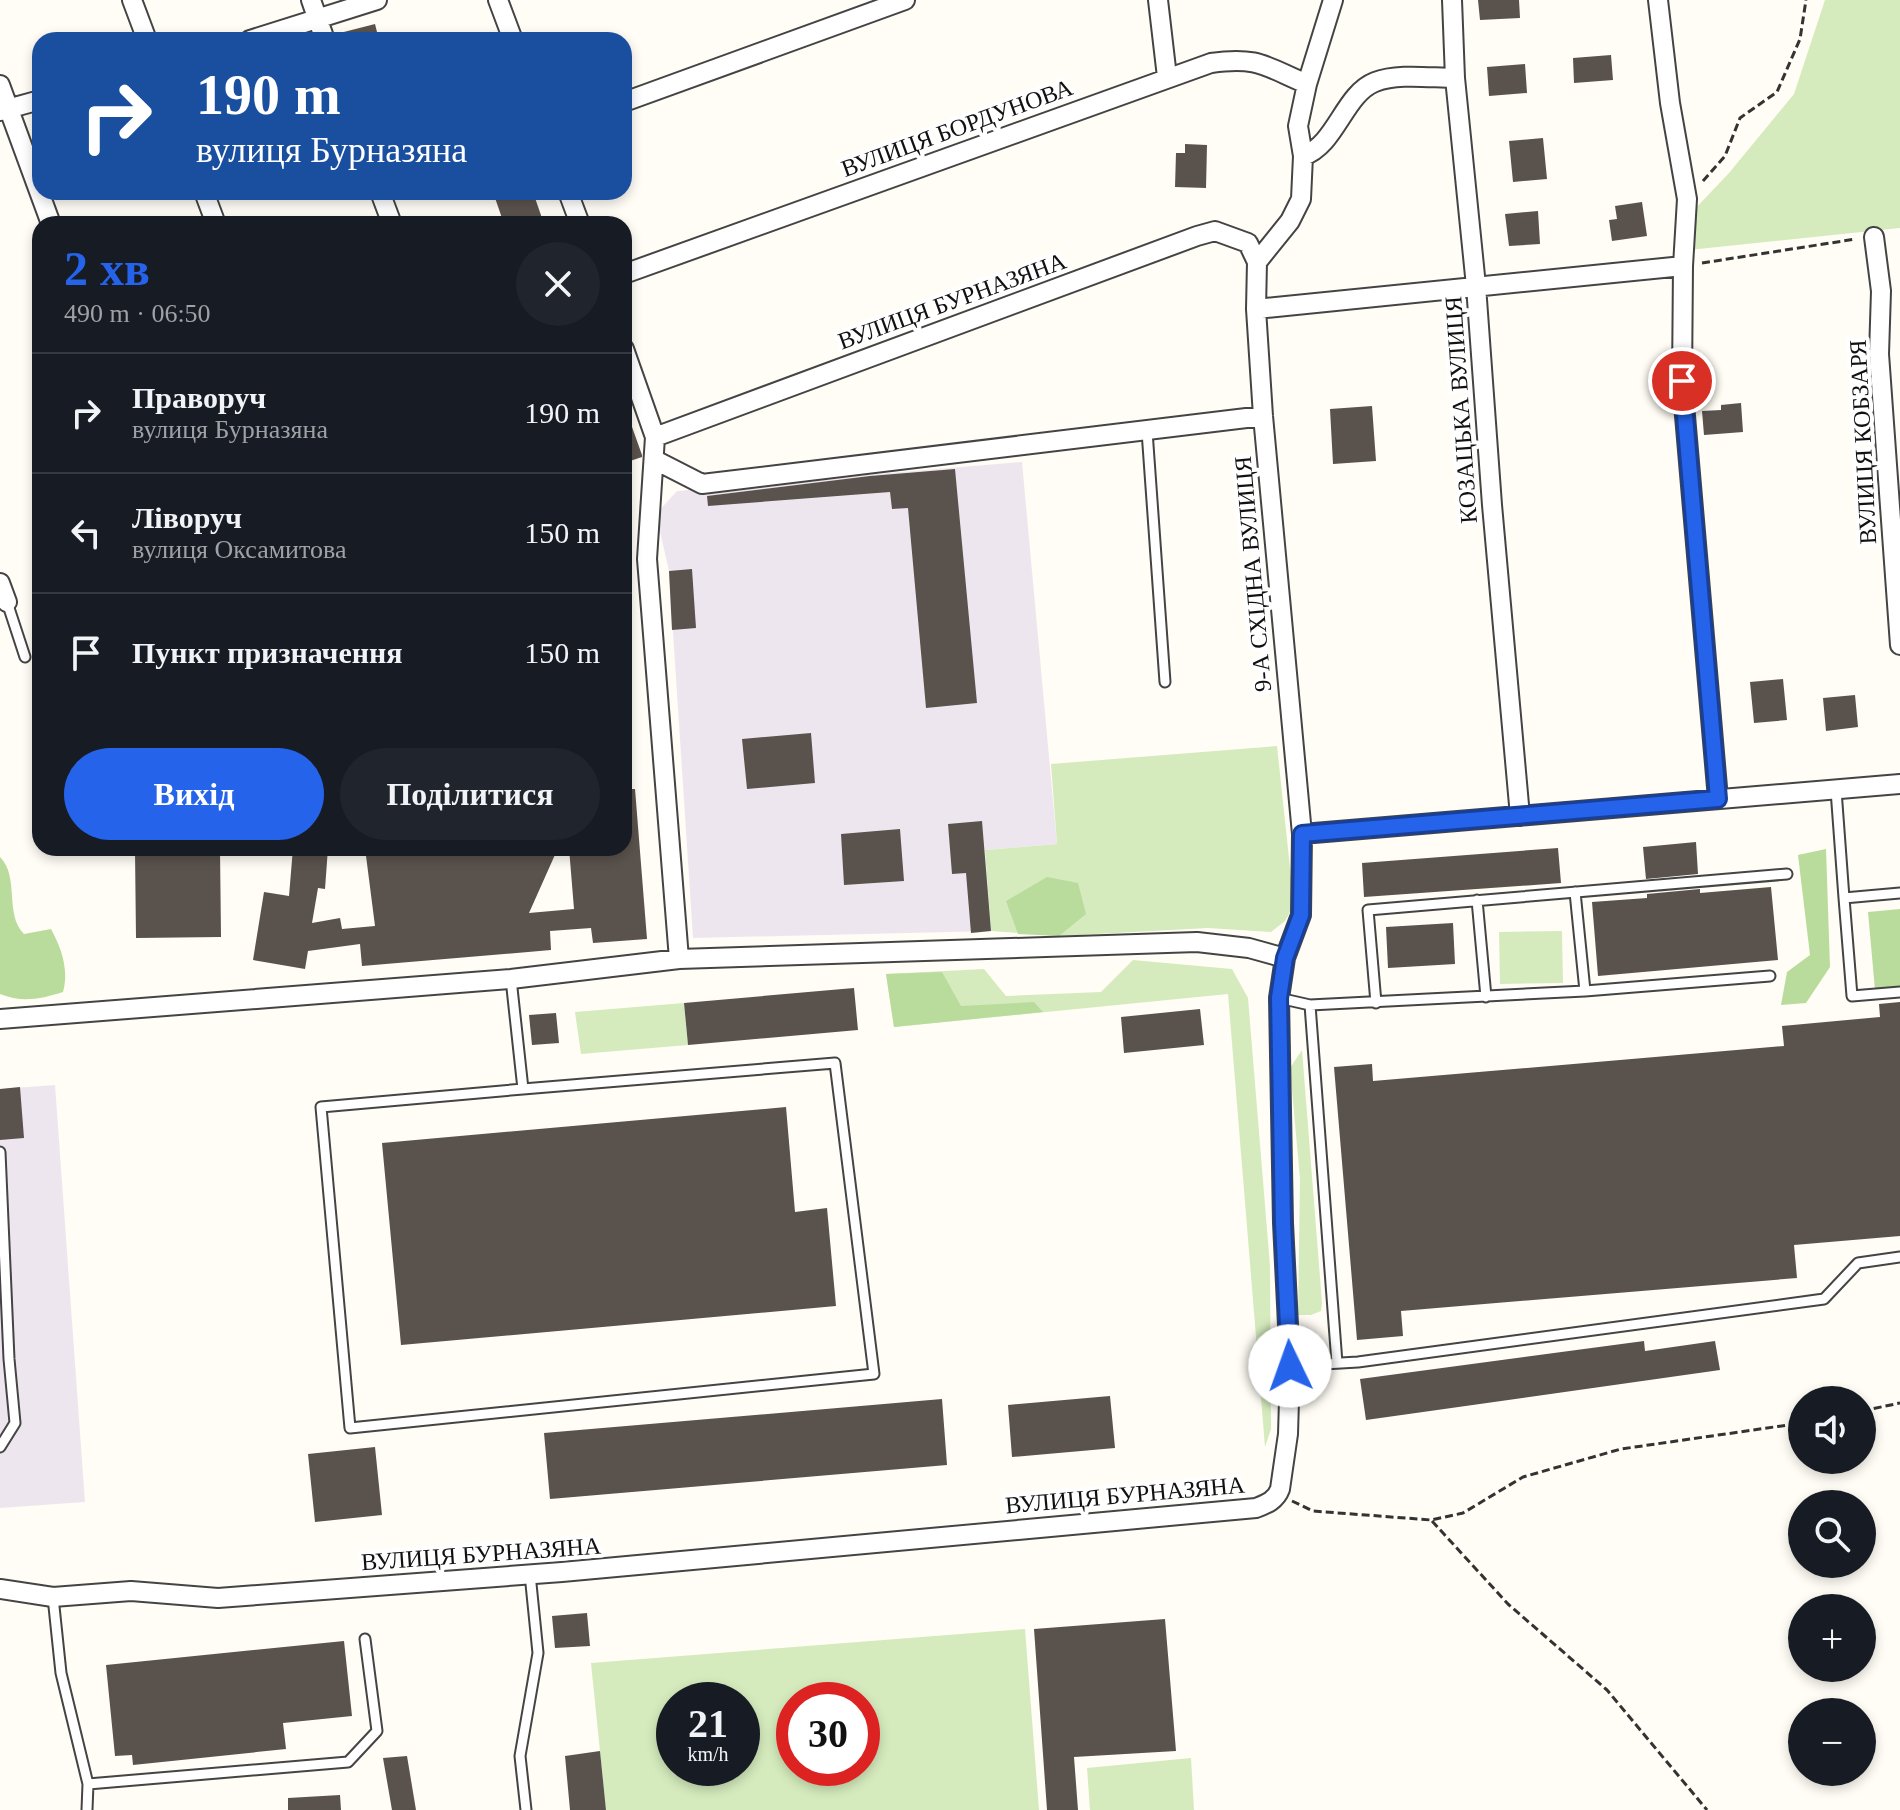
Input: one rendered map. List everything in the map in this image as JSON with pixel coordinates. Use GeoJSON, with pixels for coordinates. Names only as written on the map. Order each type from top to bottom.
{"type":"FeatureCollection","features":[{"type":"Feature","properties":{"kind":"street"},"geometry":{"type":"LineString","coordinates":[[132,0],[144,32]]}},
{"type":"Feature","properties":{"kind":"street"},"geometry":{"type":"LineString","coordinates":[[311,0],[322,32]]}},
{"type":"Feature","properties":{"kind":"street"},"geometry":{"type":"LineString","coordinates":[[277,32],[377,0]]}},
{"type":"Feature","properties":{"kind":"street"},"geometry":{"type":"LineString","coordinates":[[498,0],[510,32]]}},
{"type":"Feature","properties":{"kind":"street"},"geometry":{"type":"LineString","coordinates":[[632,99],[905,0]]}},
{"type":"Feature","properties":{"kind":"street"},"geometry":{"type":"LineString","coordinates":[[1158,0],[1167,77]]}},
{"type":"Feature","properties":{"kind":"street"},"geometry":{"type":"LineString","coordinates":[[1257,262],[1290,221],[1301,199],[1303,156],[1298,126],[1307,84],[1333,0]]}},
{"type":"Feature","properties":{"kind":"street","name":"КОЗАЦЬКА ВУЛИЦЯ"},"geometry":{"type":"LineString","coordinates":[[1452,0],[1455,78],[1476,286],[1520,816]]}},
{"type":"Feature","properties":{"kind":"street"},"geometry":{"type":"LineString","coordinates":[[1658,0],[1670,103],[1687,199],[1682,381],[1718,799]]}},
{"type":"Feature","properties":{"kind":"street","name":"ВУЛИЦЯ БОРДУНОВА"},"geometry":{"type":"LineString","coordinates":[[632,271],[1211,63],[1238,59],[1259,62],[1307,84]]}},
{"type":"Feature","properties":{"kind":"street"},"geometry":{"type":"LineString","coordinates":[[1303,156],[1316,152],[1359,95],[1372,83],[1388,79],[1455,78]]}},
{"type":"Feature","properties":{"kind":"street"},"geometry":{"type":"LineString","coordinates":[[0,85],[4,110],[32,178]]}},
{"type":"Feature","properties":{"kind":"street"},"geometry":{"type":"LineString","coordinates":[[4,110],[32,102]]}},
{"type":"Feature","properties":{"kind":"street","name":"ВУЛИЦЯ БУРНАЗЯНА"},"geometry":{"type":"LineString","coordinates":[[655,437],[1197,236],[1215,231],[1230,235],[1248,243],[1257,262]]}},
{"type":"Feature","properties":{"kind":"street","name":"ВУЛИЦЯ КОБЗАРЯ"},"geometry":{"type":"LineString","coordinates":[[1874,237],[1881,291],[1879,354],[1900,645]]}},
{"type":"Feature","properties":{"kind":"street","name":"9-А СХІДНА ВУЛИЦЯ"},"geometry":{"type":"LineString","coordinates":[[1257,262],[1256,309],[1263,416],[1302,834]]}},
{"type":"Feature","properties":{"kind":"street"},"geometry":{"type":"LineString","coordinates":[[1256,309],[1683,266]]}},
{"type":"Feature","properties":{"kind":"street"},"geometry":{"type":"LineString","coordinates":[[632,372],[655,437],[647,559],[679,959]]}},
{"type":"Feature","properties":{"kind":"street"},"geometry":{"type":"LineString","coordinates":[[655,460],[702,484],[1263,416]]}},
{"type":"Feature","properties":{"kind":"street"},"geometry":{"type":"LineString","coordinates":[[0,583],[7,602]]}},
{"type":"Feature","properties":{"kind":"street"},"geometry":{"type":"LineString","coordinates":[[1302,834],[1900,784]]}},
{"type":"Feature","properties":{"kind":"street","name":"ВУЛИЦЯ БУРНАЗЯНА"},"geometry":{"type":"LineString","coordinates":[[0,1589],[53,1597],[131,1591],[218,1598],[530,1574],[1256,1508],[1272,1501],[1278,1495],[1288,1434],[1290,1366],[1283,1223],[1279,998],[1285,958],[1301,915],[1302,834]]}},
{"type":"Feature","properties":{"kind":"street"},"geometry":{"type":"LineString","coordinates":[[0,1019],[511,979],[679,959],[1197,942],[1249,948],[1285,958]]}},
{"type":"Feature","properties":{"kind":"lane"},"geometry":{"type":"LineString","coordinates":[[1147,431],[1165,682]]}},
{"type":"Feature","properties":{"kind":"lane"},"geometry":{"type":"LineString","coordinates":[[7,602],[25,657]]}},
{"type":"Feature","properties":{"kind":"lane"},"geometry":{"type":"LineString","coordinates":[[1836,790],[1852,996],[1900,992]]}},
{"type":"Feature","properties":{"kind":"lane"},"geometry":{"type":"LineString","coordinates":[[1376,1003],[1368,910],[1787,874]]}},
{"type":"Feature","properties":{"kind":"lane"},"geometry":{"type":"LineString","coordinates":[[1575,892],[1585,991]]}},
{"type":"Feature","properties":{"kind":"lane"},"geometry":{"type":"LineString","coordinates":[[1844,898],[1900,893]]}},
{"type":"Feature","properties":{"kind":"lane"},"geometry":{"type":"LineString","coordinates":[[1477,900],[1486,997]]}},
{"type":"Feature","properties":{"kind":"lane"},"geometry":{"type":"LineString","coordinates":[[1279,998],[1310,1005],[1376,1003],[1770,976]]}},
{"type":"Feature","properties":{"kind":"lane"},"geometry":{"type":"LineString","coordinates":[[511,979],[523,1089]]}},
{"type":"Feature","properties":{"kind":"lane"},"geometry":{"type":"LineString","coordinates":[[1310,1005],[1337,1363]]}},
{"type":"Feature","properties":{"kind":"lane"},"geometry":{"type":"LineString","coordinates":[[835,1063],[874,1374],[350,1428],[321,1107],[523,1089],[835,1063]]}},
{"type":"Feature","properties":{"kind":"lane"},"geometry":{"type":"LineString","coordinates":[[0,1152],[9,1359],[15,1423],[0,1447]]}},
{"type":"Feature","properties":{"kind":"lane"},"geometry":{"type":"LineString","coordinates":[[1290,1366],[1337,1363],[1824,1299],[1858,1263],[1900,1257]]}},
{"type":"Feature","properties":{"kind":"lane"},"geometry":{"type":"LineString","coordinates":[[526,1810],[520,1756],[538,1653],[530,1574]]}},
{"type":"Feature","properties":{"kind":"lane"},"geometry":{"type":"LineString","coordinates":[[53,1597],[61,1673],[88,1784],[87,1810]]}},
{"type":"Feature","properties":{"kind":"lane"},"geometry":{"type":"LineString","coordinates":[[88,1784],[348,1762],[377,1731],[365,1639]]}},
{"type":"Feature","properties":{"kind":"path"},"geometry":{"type":"LineString","coordinates":[[1687,199],[1725,156],[1740,118],[1777,92],[1800,39],[1806,0]]}},
{"type":"Feature","properties":{"kind":"path"},"geometry":{"type":"LineString","coordinates":[[1683,266],[1874,237]]}},
{"type":"Feature","properties":{"kind":"path"},"geometry":{"type":"LineString","coordinates":[[1876,1408],[1900,1403]]}},
{"type":"Feature","properties":{"kind":"path"},"geometry":{"type":"LineString","coordinates":[[1278,1495],[1313,1511],[1431,1520],[1463,1513],[1523,1477],[1621,1449],[1788,1425]]}},
{"type":"Feature","properties":{"kind":"path"},"geometry":{"type":"LineString","coordinates":[[1431,1520],[1508,1604],[1607,1690],[1707,1810]]}},
{"type":"Feature","properties":{"kind":"shaded area"},"geometry":{"type":"Polygon","coordinates":[[[1022,462],[1057,844],[985,850],[991,931],[693,938],[669,571],[656,514],[677,491],[1022,462]]]}},
{"type":"Feature","properties":{"kind":"shaded area"},"geometry":{"type":"Polygon","coordinates":[[[55,1085],[85,1502],[0,1508],[0,1089],[55,1085]]]}},
{"type":"Feature","properties":{"kind":"green space"},"geometry":{"type":"Polygon","coordinates":[[[1825,0],[1900,0],[1900,228],[1689,250],[1693,211],[1729,173],[1794,94],[1825,0]]]}},
{"type":"Feature","properties":{"kind":"green space"},"geometry":{"type":"Polygon","coordinates":[[[1277,746],[1294,905],[1285,921],[1271,932],[1208,928],[1059,936],[991,931],[985,850],[1057,844],[1051,764],[1277,746]]]}},
{"type":"Feature","properties":{"kind":"green space"},"geometry":{"type":"Polygon","coordinates":[[[1826,849],[1830,967],[1806,1003],[1781,1005],[1787,972],[1810,955],[1798,855],[1826,849]]]}},
{"type":"Feature","properties":{"kind":"green space"},"geometry":{"type":"Polygon","coordinates":[[[0,857],[9,875],[18,926],[24,934],[51,929],[55,937],[65,968],[63,992],[32,999],[0,994],[0,857]]]}},
{"type":"Feature","properties":{"kind":"green space"},"geometry":{"type":"Polygon","coordinates":[[[1047,877],[1078,883],[1086,914],[1059,936],[1018,934],[1006,901],[1047,877]]]}},
{"type":"Feature","properties":{"kind":"green space"},"geometry":{"type":"Polygon","coordinates":[[[1900,909],[1900,988],[1875,990],[1868,912],[1900,909]]]}},
{"type":"Feature","properties":{"kind":"green space"},"geometry":{"type":"Polygon","coordinates":[[[1562,931],[1563,983],[1500,984],[1499,932],[1562,931]]]}},
{"type":"Feature","properties":{"kind":"green space"},"geometry":{"type":"Polygon","coordinates":[[[1133,960],[1232,969],[1248,998],[1270,1266],[1271,1429],[1265,1447],[1228,994],[894,1027],[886,974],[984,969],[1006,996],[1101,992],[1133,960]]]}},
{"type":"Feature","properties":{"kind":"green space"},"geometry":{"type":"Polygon","coordinates":[[[942,972],[961,1006],[1034,1002],[1043,1012],[894,1027],[886,974],[942,972]]]}},
{"type":"Feature","properties":{"kind":"green space"},"geometry":{"type":"Polygon","coordinates":[[[684,1003],[688,1045],[581,1054],[575,1012],[684,1003]]]}},
{"type":"Feature","properties":{"kind":"green space"},"geometry":{"type":"Polygon","coordinates":[[[1302,1050],[1322,1303],[1321,1311],[1311,1315],[1298,1315],[1300,1179],[1290,1068],[1302,1050]]]}},
{"type":"Feature","properties":{"kind":"green space"},"geometry":{"type":"Polygon","coordinates":[[[1025,1629],[1039,1810],[606,1810],[591,1663],[1025,1629]]]}},
{"type":"Feature","properties":{"kind":"green space"},"geometry":{"type":"Polygon","coordinates":[[[1191,1758],[1194,1810],[1090,1810],[1087,1768],[1191,1758]]]}},
{"type":"Feature","properties":{"kind":"building"},"geometry":{"type":"Polygon","coordinates":[[[1478,0],[1519,0],[1520,18],[1480,20],[1478,0]]]}},
{"type":"Feature","properties":{"kind":"building"},"geometry":{"type":"Polygon","coordinates":[[[375,24],[377,32],[344,32],[375,24]]]}},
{"type":"Feature","properties":{"kind":"building"},"geometry":{"type":"Polygon","coordinates":[[[1611,55],[1613,80],[1574,83],[1573,58],[1611,55]]]}},
{"type":"Feature","properties":{"kind":"building"},"geometry":{"type":"Polygon","coordinates":[[[1525,64],[1527,93],[1489,96],[1487,67],[1525,64]]]}},
{"type":"Feature","properties":{"kind":"building"},"geometry":{"type":"Polygon","coordinates":[[[1543,138],[1547,179],[1513,182],[1509,141],[1543,138]]]}},
{"type":"Feature","properties":{"kind":"building"},"geometry":{"type":"Polygon","coordinates":[[[1185,144],[1207,145],[1206,188],[1175,187],[1176,153],[1185,153],[1185,144]]]}},
{"type":"Feature","properties":{"kind":"building"},"geometry":{"type":"Polygon","coordinates":[[[496,200],[536,200],[541,216],[501,216],[496,200]]]}},
{"type":"Feature","properties":{"kind":"building"},"geometry":{"type":"Polygon","coordinates":[[[1642,202],[1647,236],[1612,241],[1609,220],[1617,219],[1615,206],[1642,202]]]}},
{"type":"Feature","properties":{"kind":"building"},"geometry":{"type":"Polygon","coordinates":[[[1538,211],[1540,244],[1509,246],[1505,214],[1538,211]]]}},
{"type":"Feature","properties":{"kind":"building"},"geometry":{"type":"Polygon","coordinates":[[[1741,403],[1743,432],[1704,435],[1702,411],[1721,410],[1721,405],[1741,403]]]}},
{"type":"Feature","properties":{"kind":"building"},"geometry":{"type":"Polygon","coordinates":[[[1372,406],[1376,461],[1333,464],[1330,409],[1372,406]]]}},
{"type":"Feature","properties":{"kind":"building"},"geometry":{"type":"Polygon","coordinates":[[[632,427],[642,455],[632,460],[632,427]]]}},
{"type":"Feature","properties":{"kind":"building"},"geometry":{"type":"Polygon","coordinates":[[[955,469],[977,703],[926,708],[908,508],[892,509],[890,492],[708,506],[707,496],[955,469]]]}},
{"type":"Feature","properties":{"kind":"building"},"geometry":{"type":"Polygon","coordinates":[[[692,569],[696,628],[672,630],[669,571],[692,569]]]}},
{"type":"Feature","properties":{"kind":"building"},"geometry":{"type":"Polygon","coordinates":[[[1783,679],[1787,720],[1754,723],[1750,682],[1783,679]]]}},
{"type":"Feature","properties":{"kind":"building"},"geometry":{"type":"Polygon","coordinates":[[[1855,695],[1858,727],[1826,731],[1823,698],[1855,695]]]}},
{"type":"Feature","properties":{"kind":"building"},"geometry":{"type":"Polygon","coordinates":[[[811,733],[815,783],[747,789],[742,739],[811,733]]]}},
{"type":"Feature","properties":{"kind":"building"},"geometry":{"type":"Polygon","coordinates":[[[632,789],[635,789],[647,939],[593,943],[591,928],[550,931],[551,950],[362,966],[360,944],[308,951],[305,969],[253,960],[264,892],[289,896],[292,856],[327,856],[325,889],[318,888],[312,923],[340,918],[342,929],[375,926],[366,856],[554,856],[529,913],[574,909],[570,856],[632,856],[632,789]]]}},
{"type":"Feature","properties":{"kind":"building"},"geometry":{"type":"Polygon","coordinates":[[[982,821],[991,931],[971,933],[966,873],[952,874],[948,824],[982,821]]]}},
{"type":"Feature","properties":{"kind":"building"},"geometry":{"type":"Polygon","coordinates":[[[900,829],[904,881],[844,885],[841,834],[900,829]]]}},
{"type":"Feature","properties":{"kind":"building"},"geometry":{"type":"Polygon","coordinates":[[[1696,842],[1698,874],[1646,879],[1643,847],[1696,842]]]}},
{"type":"Feature","properties":{"kind":"building"},"geometry":{"type":"Polygon","coordinates":[[[1558,848],[1561,883],[1364,897],[1362,863],[1558,848]]]}},
{"type":"Feature","properties":{"kind":"building"},"geometry":{"type":"Polygon","coordinates":[[[135,856],[220,856],[221,937],[136,938],[135,856]]]}},
{"type":"Feature","properties":{"kind":"building"},"geometry":{"type":"Polygon","coordinates":[[[1771,887],[1778,960],[1598,976],[1592,902],[1647,898],[1647,894],[1700,889],[1700,893],[1771,887]]]}},
{"type":"Feature","properties":{"kind":"building"},"geometry":{"type":"Polygon","coordinates":[[[1453,923],[1455,964],[1388,968],[1386,927],[1453,923]]]}},
{"type":"Feature","properties":{"kind":"building"},"geometry":{"type":"Polygon","coordinates":[[[854,988],[858,1030],[688,1045],[684,1003],[854,988]]]}},
{"type":"Feature","properties":{"kind":"building"},"geometry":{"type":"Polygon","coordinates":[[[1900,1002],[1900,1236],[1794,1245],[1797,1278],[1401,1311],[1403,1336],[1357,1340],[1334,1067],[1372,1064],[1373,1081],[1784,1046],[1782,1026],[1880,1017],[1879,1004],[1900,1002]]]}},
{"type":"Feature","properties":{"kind":"building"},"geometry":{"type":"Polygon","coordinates":[[[1200,1009],[1204,1045],[1124,1053],[1121,1017],[1200,1009]]]}},
{"type":"Feature","properties":{"kind":"building"},"geometry":{"type":"Polygon","coordinates":[[[556,1013],[559,1043],[532,1045],[529,1015],[556,1013]]]}},
{"type":"Feature","properties":{"kind":"building"},"geometry":{"type":"Polygon","coordinates":[[[20,1087],[24,1138],[0,1140],[0,1089],[20,1087]]]}},
{"type":"Feature","properties":{"kind":"building"},"geometry":{"type":"Polygon","coordinates":[[[786,1107],[795,1212],[827,1208],[836,1306],[401,1345],[382,1143],[786,1107]]]}},
{"type":"Feature","properties":{"kind":"building"},"geometry":{"type":"Polygon","coordinates":[[[1644,1341],[1645,1351],[1715,1341],[1720,1370],[1366,1420],[1360,1379],[1644,1341]]]}},
{"type":"Feature","properties":{"kind":"building"},"geometry":{"type":"Polygon","coordinates":[[[1110,1396],[1115,1448],[1012,1457],[1008,1405],[1110,1396]]]}},
{"type":"Feature","properties":{"kind":"building"},"geometry":{"type":"Polygon","coordinates":[[[942,1399],[947,1465],[550,1499],[544,1433],[942,1399]]]}},
{"type":"Feature","properties":{"kind":"building"},"geometry":{"type":"Polygon","coordinates":[[[375,1447],[382,1515],[315,1522],[308,1454],[375,1447]]]}},
{"type":"Feature","properties":{"kind":"building"},"geometry":{"type":"Polygon","coordinates":[[[587,1613],[590,1646],[555,1648],[552,1616],[587,1613]]]}},
{"type":"Feature","properties":{"kind":"building"},"geometry":{"type":"Polygon","coordinates":[[[1165,1619],[1176,1751],[1074,1757],[1078,1810],[1047,1810],[1034,1629],[1165,1619]]]}},
{"type":"Feature","properties":{"kind":"building"},"geometry":{"type":"Polygon","coordinates":[[[344,1641],[352,1716],[283,1723],[286,1749],[133,1765],[132,1755],[115,1756],[106,1665],[344,1641]]]}},
{"type":"Feature","properties":{"kind":"building"},"geometry":{"type":"Polygon","coordinates":[[[600,1751],[606,1810],[570,1810],[565,1756],[600,1751]]]}},
{"type":"Feature","properties":{"kind":"building"},"geometry":{"type":"Polygon","coordinates":[[[407,1756],[416,1810],[392,1810],[383,1758],[407,1756]]]}},
{"type":"Feature","properties":{"kind":"building"},"geometry":{"type":"Polygon","coordinates":[[[340,1795],[341,1810],[288,1810],[288,1798],[340,1795]]]}},
{"type":"Feature","properties":{"kind":"route"},"geometry":{"type":"LineString","coordinates":[[1290,1366],[1283,1223],[1279,998],[1285,958],[1301,915],[1302,834],[1718,799],[1682,381]]}}]}
